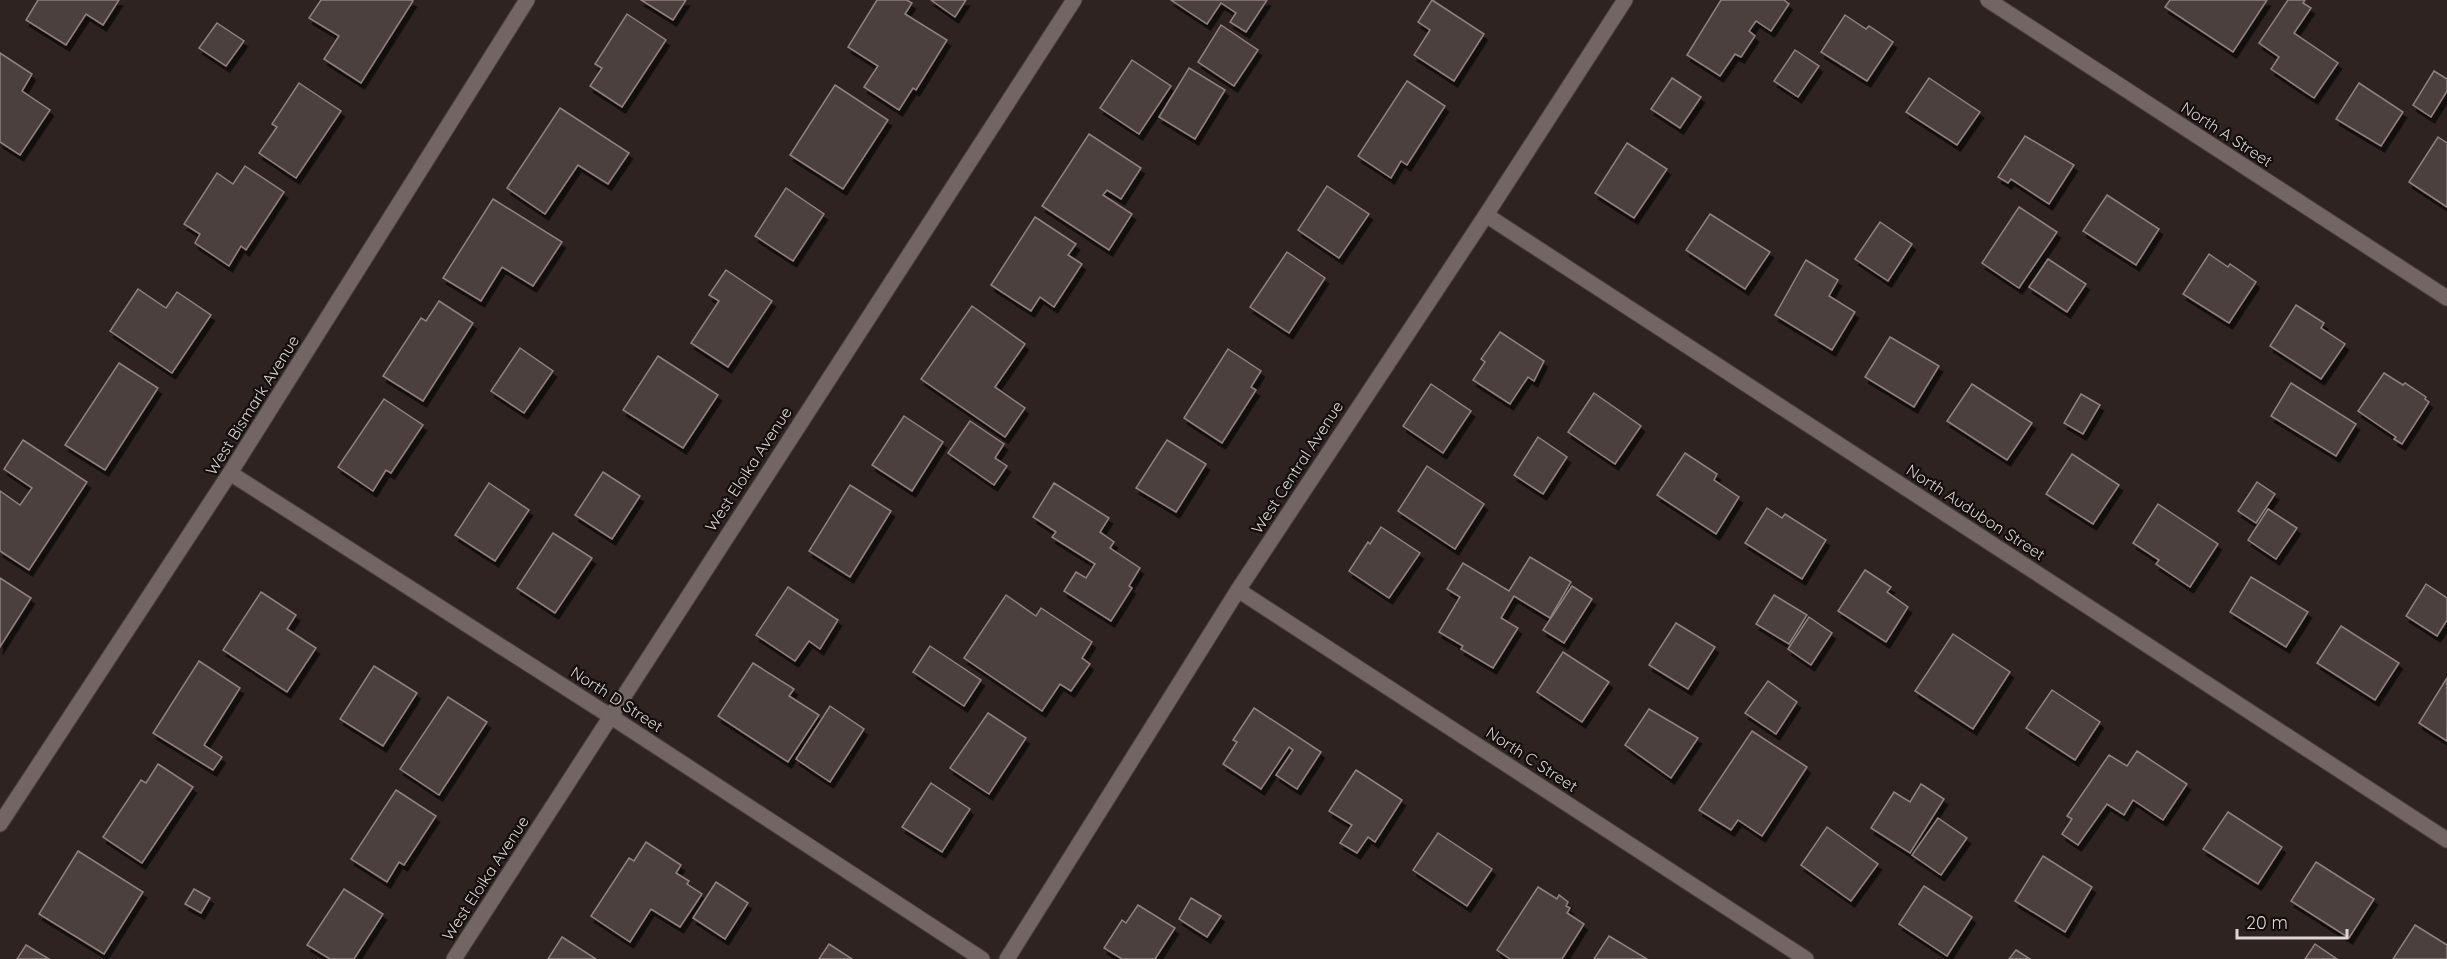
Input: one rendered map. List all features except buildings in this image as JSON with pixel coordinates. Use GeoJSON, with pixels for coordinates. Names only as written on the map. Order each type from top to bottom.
{"type":"FeatureCollection","features":[{"type":"Feature","properties":{"kind":"street","name":"West Bismark Avenue"},"geometry":{"type":"LineString","coordinates":[[0,824],[230,473],[527,0]]}},
{"type":"Feature","properties":{"kind":"street","name":"West Eloika Avenue"},"geometry":{"type":"LineString","coordinates":[[454,959],[1074,0]]}},
{"type":"Feature","properties":{"kind":"street","name":"West Central Avenue"},"geometry":{"type":"LineString","coordinates":[[1007,959],[1238,590],[1625,0]]}},
{"type":"Feature","properties":{"kind":"street","name":"North A Street"},"geometry":{"type":"LineString","coordinates":[[1988,0],[2447,298]]}},
{"type":"Feature","properties":{"kind":"street","name":"North Audubon Street"},"geometry":{"type":"LineString","coordinates":[[1486,215],[2447,840]]}},
{"type":"Feature","properties":{"kind":"street","name":"North D Street"},"geometry":{"type":"LineString","coordinates":[[230,473],[610,716],[982,959]]}},
{"type":"Feature","properties":{"kind":"street","name":"North C Street"},"geometry":{"type":"LineString","coordinates":[[1238,590],[1806,959]]}}]}
